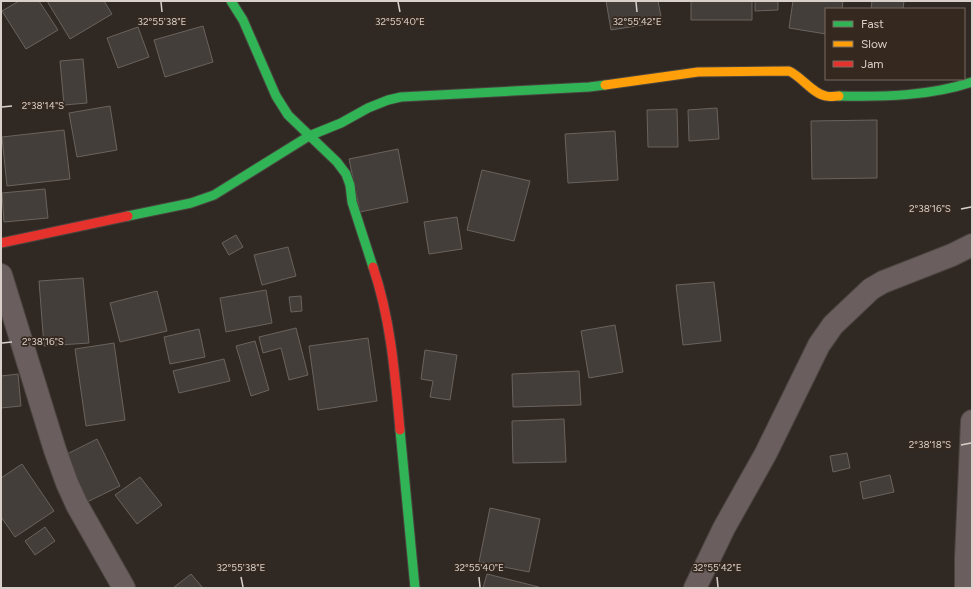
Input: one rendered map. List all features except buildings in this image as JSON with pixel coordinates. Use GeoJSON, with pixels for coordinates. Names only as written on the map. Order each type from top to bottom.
{"type":"FeatureCollection","features":[{"type":"Feature","properties":{"kind":"street"},"geometry":{"type":"LineString","coordinates":[[231,1],[243,20],[276,96],[288,115],[308,136],[338,162],[346,174],[350,185],[352,202],[385,307],[394,368],[415,588]]}},
{"type":"Feature","properties":{"kind":"street"},"geometry":{"type":"LineString","coordinates":[[1,243],[191,203],[214,195],[308,136],[341,123],[368,108],[400,97],[589,88],[698,72],[789,71],[795,73],[819,94],[826,96],[882,97],[954,88],[972,82]]}},
{"type":"Feature","properties":{"kind":"street"},"geometry":{"type":"LineString","coordinates":[[695,588],[724,528],[766,453],[819,345],[833,325],[872,289],[883,282],[952,255],[972,245]]}},
{"type":"Feature","properties":{"kind":"street"},"geometry":{"type":"LineString","coordinates":[[1,275],[55,450],[67,483],[77,505],[124,588]]}},
{"type":"Feature","properties":{"kind":"street"},"geometry":{"type":"LineString","coordinates":[[966,588],[969,550],[972,420]]}},
{"type":"Feature","properties":{"kind":"traffic: fast"},"geometry":{"type":"LineString","coordinates":[[231,1],[243,20],[276,96],[288,115],[337,162],[346,174],[350,185],[352,202],[373,267]]}},
{"type":"Feature","properties":{"kind":"traffic: fast"},"geometry":{"type":"LineString","coordinates":[[839,96],[906,95],[956,87],[972,82]]}},
{"type":"Feature","properties":{"kind":"traffic: fast"},"geometry":{"type":"LineString","coordinates":[[128,216],[191,203],[214,195],[309,136],[341,123],[368,108],[388,100],[401,97],[605,85]]}},
{"type":"Feature","properties":{"kind":"traffic: fast"},"geometry":{"type":"LineString","coordinates":[[400,430],[415,588]]}},
{"type":"Feature","properties":{"kind":"traffic: slow"},"geometry":{"type":"LineString","coordinates":[[605,85],[698,72],[789,71],[821,95],[839,96]]}},
{"type":"Feature","properties":{"kind":"traffic: jam"},"geometry":{"type":"LineString","coordinates":[[1,243],[128,216]]}},
{"type":"Feature","properties":{"kind":"traffic: jam"},"geometry":{"type":"LineString","coordinates":[[373,267],[388,327],[394,368],[400,430]]}}]}
